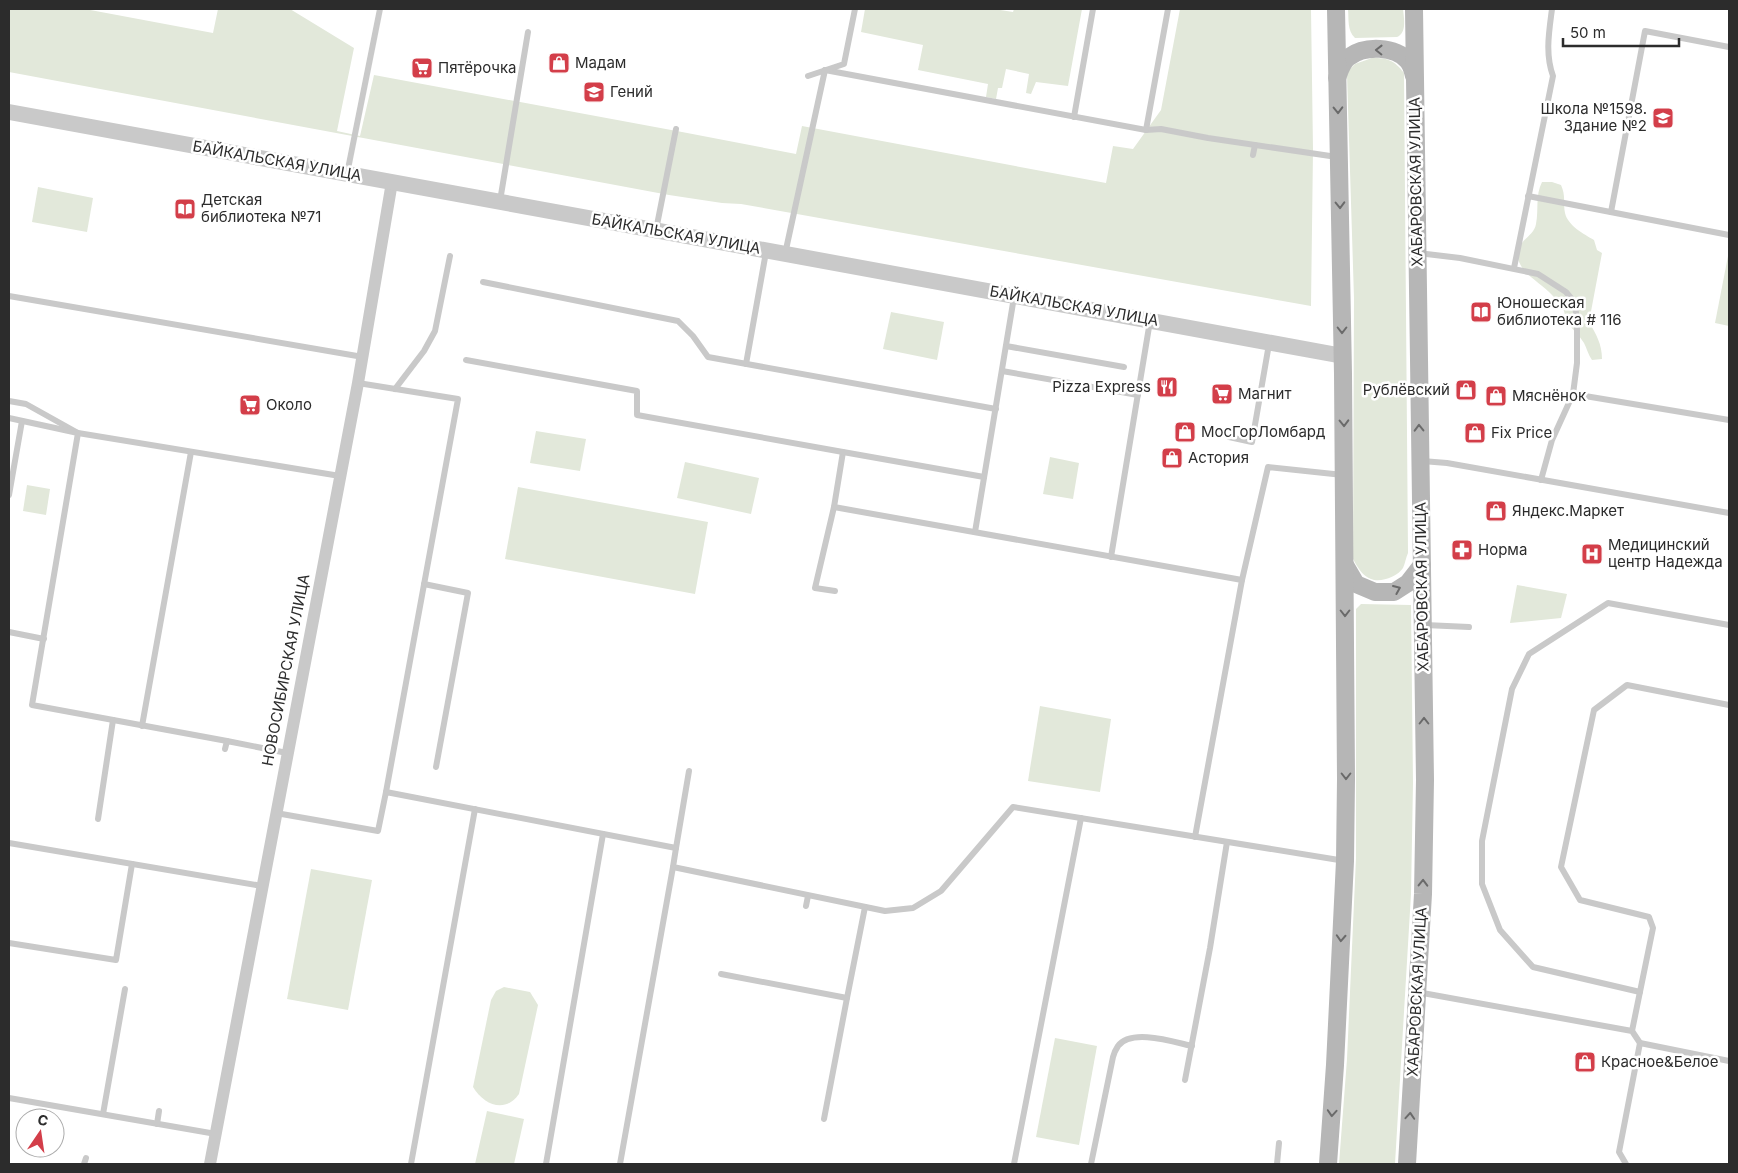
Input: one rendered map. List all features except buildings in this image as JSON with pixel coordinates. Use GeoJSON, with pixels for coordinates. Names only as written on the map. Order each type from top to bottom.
{"type":"FeatureCollection","features":[{"type":"Feature","properties":{"kind":"main road"},"geometry":{"type":"LineString","coordinates":[[1328,1164],[1345,861],[1345,564],[1336,9]]}},
{"type":"Feature","properties":{"kind":"main road","name":"ХАБАРОВСКАЯ УЛИЦА"},"geometry":{"type":"LineString","coordinates":[[1407,1164],[1423,894],[1424,808],[1424,624],[1416,253],[1414,9]]}},
{"type":"Feature","properties":{"kind":"main road"},"geometry":{"type":"LineString","coordinates":[[1337,78],[1341,66],[1348,57],[1359,52],[1371,50],[1386,50],[1400,54],[1410,63],[1414,76]]}},
{"type":"Feature","properties":{"kind":"main road"},"geometry":{"type":"LineString","coordinates":[[1345,564],[1356,584],[1375,592],[1394,592],[1408,583],[1422,565]]}},
{"type":"Feature","properties":{"kind":"street","name":"БАЙКАЛЬСКАЯ УЛИЦА"},"geometry":{"type":"LineString","coordinates":[[9,112],[1342,356]]}},
{"type":"Feature","properties":{"kind":"street","name":"НОВОСИБИРСКАЯ УЛИЦА"},"geometry":{"type":"LineString","coordinates":[[210,1164],[358,382],[392,182]]}},
{"type":"Feature","properties":{"kind":"lane"},"geometry":{"type":"LineString","coordinates":[[347,174],[380,9]]}},
{"type":"Feature","properties":{"kind":"lane"},"geometry":{"type":"LineString","coordinates":[[808,76],[844,64],[855,9]]}},
{"type":"Feature","properties":{"kind":"lane"},"geometry":{"type":"LineString","coordinates":[[1074,117],[1093,9]]}},
{"type":"Feature","properties":{"kind":"lane"},"geometry":{"type":"LineString","coordinates":[[1146,130],[1168,9]]}},
{"type":"Feature","properties":{"kind":"lane"},"geometry":{"type":"LineString","coordinates":[[1514,268],[1553,76],[1548,63],[1548,41],[1552,9]]}},
{"type":"Feature","properties":{"kind":"lane"},"geometry":{"type":"LineString","coordinates":[[1611,212],[1645,30],[1729,47]]}},
{"type":"Feature","properties":{"kind":"lane"},"geometry":{"type":"LineString","coordinates":[[500,202],[528,32]]}},
{"type":"Feature","properties":{"kind":"lane"},"geometry":{"type":"LineString","coordinates":[[825,70],[1146,130],[1161,130],[1338,157]]}},
{"type":"Feature","properties":{"kind":"lane"},"geometry":{"type":"LineString","coordinates":[[786,254],[825,70]]}},
{"type":"Feature","properties":{"kind":"lane"},"geometry":{"type":"LineString","coordinates":[[656,230],[676,129]]}},
{"type":"Feature","properties":{"kind":"lane"},"geometry":{"type":"LineString","coordinates":[[1253,155],[1255,145]]}},
{"type":"Feature","properties":{"kind":"lane"},"geometry":{"type":"LineString","coordinates":[[1528,196],[1729,235]]}},
{"type":"Feature","properties":{"kind":"lane"},"geometry":{"type":"LineString","coordinates":[[746,364],[766,250]]}},
{"type":"Feature","properties":{"kind":"lane"},"geometry":{"type":"LineString","coordinates":[[1416,253],[1440,254],[1538,274],[1566,292],[1575,303],[1577,362],[1573,394],[1552,440],[1541,480]]}},
{"type":"Feature","properties":{"kind":"lane"},"geometry":{"type":"LineString","coordinates":[[395,389],[424,351],[435,331],[450,256]]}},
{"type":"Feature","properties":{"kind":"lane"},"geometry":{"type":"LineString","coordinates":[[483,282],[678,321],[693,336],[708,357],[996,409]]}},
{"type":"Feature","properties":{"kind":"lane"},"geometry":{"type":"LineString","coordinates":[[9,296],[362,357]]}},
{"type":"Feature","properties":{"kind":"lane"},"geometry":{"type":"LineString","coordinates":[[975,532],[1014,296]]}},
{"type":"Feature","properties":{"kind":"lane"},"geometry":{"type":"LineString","coordinates":[[1111,557],[1150,320]]}},
{"type":"Feature","properties":{"kind":"lane"},"geometry":{"type":"LineString","coordinates":[[1228,437],[1252,442],[1270,342]]}},
{"type":"Feature","properties":{"kind":"lane"},"geometry":{"type":"LineString","coordinates":[[1006,346],[1124,367]]}},
{"type":"Feature","properties":{"kind":"lane"},"geometry":{"type":"LineString","coordinates":[[466,360],[637,391],[637,415],[984,478]]}},
{"type":"Feature","properties":{"kind":"lane"},"geometry":{"type":"LineString","coordinates":[[1002,371],[1138,395]]}},
{"type":"Feature","properties":{"kind":"lane"},"geometry":{"type":"LineString","coordinates":[[276,813],[378,831],[386,792],[458,399],[358,382]]}},
{"type":"Feature","properties":{"kind":"lane"},"geometry":{"type":"LineString","coordinates":[[1573,394],[1729,420]]}},
{"type":"Feature","properties":{"kind":"lane"},"geometry":{"type":"LineString","coordinates":[[9,401],[26,404],[78,433]]}},
{"type":"Feature","properties":{"kind":"lane"},"geometry":{"type":"LineString","coordinates":[[9,418],[78,433],[340,476]]}},
{"type":"Feature","properties":{"kind":"lane"},"geometry":{"type":"LineString","coordinates":[[9,495],[22,421]]}},
{"type":"Feature","properties":{"kind":"lane"},"geometry":{"type":"LineString","coordinates":[[78,433],[32,705],[287,753]]}},
{"type":"Feature","properties":{"kind":"lane"},"geometry":{"type":"LineString","coordinates":[[142,726],[191,452]]}},
{"type":"Feature","properties":{"kind":"lane"},"geometry":{"type":"LineString","coordinates":[[835,590],[815,588],[834,507],[843,452]]}},
{"type":"Feature","properties":{"kind":"lane"},"geometry":{"type":"LineString","coordinates":[[1420,461],[1447,463],[1729,513]]}},
{"type":"Feature","properties":{"kind":"lane"},"geometry":{"type":"LineString","coordinates":[[1196,837],[1242,580],[1268,467],[1344,475]]}},
{"type":"Feature","properties":{"kind":"lane"},"geometry":{"type":"LineString","coordinates":[[834,507],[1242,580]]}},
{"type":"Feature","properties":{"kind":"lane"},"geometry":{"type":"LineString","coordinates":[[424,584],[468,593],[436,767]]}},
{"type":"Feature","properties":{"kind":"lane"},"geometry":{"type":"LineString","coordinates":[[1640,992],[1533,967],[1500,930],[1482,884],[1482,841],[1512,689],[1528,654],[1608,603],[1729,625]]}},
{"type":"Feature","properties":{"kind":"lane"},"geometry":{"type":"LineString","coordinates":[[1424,624],[1469,628]]}},
{"type":"Feature","properties":{"kind":"lane"},"geometry":{"type":"LineString","coordinates":[[9,632],[44,639]]}},
{"type":"Feature","properties":{"kind":"lane"},"geometry":{"type":"LineString","coordinates":[[1626,1164],[1619,1152],[1640,1043],[1632,1031],[1653,928],[1648,917],[1580,900],[1561,867],[1594,710],[1627,685],[1729,705]]}},
{"type":"Feature","properties":{"kind":"lane"},"geometry":{"type":"LineString","coordinates":[[98,819],[113,720]]}},
{"type":"Feature","properties":{"kind":"lane"},"geometry":{"type":"LineString","coordinates":[[226,749],[227,741]]}},
{"type":"Feature","properties":{"kind":"lane"},"geometry":{"type":"LineString","coordinates":[[620,1164],[689,770]]}},
{"type":"Feature","properties":{"kind":"lane"},"geometry":{"type":"LineString","coordinates":[[386,792],[676,848]]}},
{"type":"Feature","properties":{"kind":"lane"},"geometry":{"type":"LineString","coordinates":[[673,868],[885,911],[913,908],[941,891],[1013,807],[1345,861]]}},
{"type":"Feature","properties":{"kind":"lane"},"geometry":{"type":"LineString","coordinates":[[412,1164],[475,809]]}},
{"type":"Feature","properties":{"kind":"lane"},"geometry":{"type":"LineString","coordinates":[[1014,1164],[1081,818]]}},
{"type":"Feature","properties":{"kind":"lane"},"geometry":{"type":"LineString","coordinates":[[546,1164],[603,834]]}},
{"type":"Feature","properties":{"kind":"lane"},"geometry":{"type":"LineString","coordinates":[[1185,1080],[1210,948],[1226,842]]}},
{"type":"Feature","properties":{"kind":"lane"},"geometry":{"type":"LineString","coordinates":[[9,843],[262,886]]}},
{"type":"Feature","properties":{"kind":"lane"},"geometry":{"type":"LineString","coordinates":[[9,943],[116,960],[132,864]]}},
{"type":"Feature","properties":{"kind":"lane"},"geometry":{"type":"LineString","coordinates":[[806,906],[808,896]]}},
{"type":"Feature","properties":{"kind":"lane"},"geometry":{"type":"LineString","coordinates":[[824,1119],[866,907]]}},
{"type":"Feature","properties":{"kind":"lane"},"geometry":{"type":"LineString","coordinates":[[721,974],[847,998]]}},
{"type":"Feature","properties":{"kind":"lane"},"geometry":{"type":"LineString","coordinates":[[103,1114],[125,989]]}},
{"type":"Feature","properties":{"kind":"lane"},"geometry":{"type":"LineString","coordinates":[[1417,992],[1632,1031]]}},
{"type":"Feature","properties":{"kind":"lane"},"geometry":{"type":"LineString","coordinates":[[1091,1164],[1113,1056],[1118,1044],[1132,1037],[1146,1037],[1192,1046]]}},
{"type":"Feature","properties":{"kind":"lane"},"geometry":{"type":"LineString","coordinates":[[1640,1043],[1729,1061]]}},
{"type":"Feature","properties":{"kind":"lane"},"geometry":{"type":"LineString","coordinates":[[9,1098],[216,1134]]}},
{"type":"Feature","properties":{"kind":"lane"},"geometry":{"type":"LineString","coordinates":[[157,1124],[159,1111]]}},
{"type":"Feature","properties":{"kind":"lane"},"geometry":{"type":"LineString","coordinates":[[1277,1164],[1279,1143]]}},
{"type":"Feature","properties":{"kind":"shaded area"},"geometry":{"type":"Polygon","coordinates":[[[9,9],[85,9],[213,33],[218,9],[290,9],[354,48],[337,131],[360,136],[374,75],[796,154],[802,126],[1106,183],[1113,146],[1133,149],[1161,110],[1180,9],[1311,9],[1313,150],[1311,306],[741,204],[669,195],[9,72],[9,9]]]}},
{"type":"Feature","properties":{"kind":"shaded area"},"geometry":{"type":"Polygon","coordinates":[[[865,9],[994,9],[1013,12],[1014,9],[1082,9],[1068,86],[1036,82],[1031,94],[1026,93],[1029,74],[1006,69],[1002,88],[998,88],[996,99],[986,97],[988,84],[918,70],[923,45],[861,32],[865,9]]]}},
{"type":"Feature","properties":{"kind":"shaded area"},"geometry":{"type":"Polygon","coordinates":[[[1348,9],[1403,9],[1404,29],[1397,37],[1355,38],[1350,28],[1348,9]]]}},
{"type":"Feature","properties":{"kind":"shaded area"},"geometry":{"type":"Polygon","coordinates":[[[1372,58],[1390,61],[1397,65],[1404,73],[1408,553],[1404,566],[1400,571],[1383,580],[1375,580],[1365,576],[1353,559],[1354,298],[1347,75],[1348,71],[1355,64],[1372,58]]]}},
{"type":"Feature","properties":{"kind":"shaded area"},"geometry":{"type":"Polygon","coordinates":[[[1542,182],[1552,182],[1561,185],[1564,209],[1569,222],[1594,240],[1597,250],[1602,253],[1589,322],[1600,344],[1602,359],[1592,360],[1584,343],[1567,322],[1560,304],[1520,265],[1518,259],[1519,248],[1535,228],[1538,197],[1542,182]]]}},
{"type":"Feature","properties":{"kind":"shaded area"},"geometry":{"type":"Polygon","coordinates":[[[38,187],[93,198],[87,232],[32,222],[38,187]]]}},
{"type":"Feature","properties":{"kind":"shaded area"},"geometry":{"type":"Polygon","coordinates":[[[1729,257],[1729,326],[1715,323],[1729,257]]]}},
{"type":"Feature","properties":{"kind":"shaded area"},"geometry":{"type":"Polygon","coordinates":[[[891,312],[944,322],[937,360],[883,349],[891,312]]]}},
{"type":"Feature","properties":{"kind":"shaded area"},"geometry":{"type":"Polygon","coordinates":[[[536,431],[586,439],[580,471],[530,463],[536,431]]]}},
{"type":"Feature","properties":{"kind":"shaded area"},"geometry":{"type":"Polygon","coordinates":[[[1050,457],[1079,463],[1073,499],[1043,494],[1050,457]]]}},
{"type":"Feature","properties":{"kind":"shaded area"},"geometry":{"type":"Polygon","coordinates":[[[685,462],[759,478],[751,514],[677,498],[685,462]]]}},
{"type":"Feature","properties":{"kind":"shaded area"},"geometry":{"type":"Polygon","coordinates":[[[27,485],[50,489],[46,515],[23,511],[27,485]]]}},
{"type":"Feature","properties":{"kind":"shaded area"},"geometry":{"type":"Polygon","coordinates":[[[518,487],[708,522],[695,594],[505,559],[518,487]]]}},
{"type":"Feature","properties":{"kind":"shaded area"},"geometry":{"type":"Polygon","coordinates":[[[1517,585],[1567,594],[1561,618],[1510,623],[1517,585]]]}},
{"type":"Feature","properties":{"kind":"shaded area"},"geometry":{"type":"Polygon","coordinates":[[[1361,604],[1411,605],[1413,783],[1411,894],[1395,1164],[1339,1164],[1347,1059],[1356,858],[1356,609],[1361,604]]]}},
{"type":"Feature","properties":{"kind":"shaded area"},"geometry":{"type":"Polygon","coordinates":[[[1040,706],[1111,719],[1100,792],[1028,781],[1040,706]]]}},
{"type":"Feature","properties":{"kind":"shaded area"},"geometry":{"type":"Polygon","coordinates":[[[311,869],[372,880],[348,1010],[287,999],[311,869]]]}},
{"type":"Feature","properties":{"kind":"shaded area"},"geometry":{"type":"Polygon","coordinates":[[[504,987],[530,992],[538,1005],[519,1094],[507,1104],[495,1105],[483,1098],[473,1087],[491,1000],[496,991],[504,987]]]}},
{"type":"Feature","properties":{"kind":"shaded area"},"geometry":{"type":"Polygon","coordinates":[[[1055,1038],[1097,1046],[1079,1145],[1036,1137],[1055,1038]]]}},
{"type":"Feature","properties":{"kind":"shaded area"},"geometry":{"type":"Polygon","coordinates":[[[487,1111],[524,1119],[514,1164],[475,1164],[487,1111]]]}},
{"type":"Feature","properties":{"kind":"place","name":"Мадам"},"geometry":{"type":"Point","coordinates":[559,63]}},
{"type":"Feature","properties":{"kind":"place","name":"Пятёрочка"},"geometry":{"type":"Point","coordinates":[422,68]}},
{"type":"Feature","properties":{"kind":"place","name":"Гений"},"geometry":{"type":"Point","coordinates":[594,92]}},
{"type":"Feature","properties":{"kind":"place","name":"Школа №1598. Здание №2"},"geometry":{"type":"Point","coordinates":[1663,118]}},
{"type":"Feature","properties":{"kind":"place","name":"Детская библиотека №71"},"geometry":{"type":"Point","coordinates":[185,209]}},
{"type":"Feature","properties":{"kind":"place","name":"Юношеская библиотека # 116"},"geometry":{"type":"Point","coordinates":[1481,312]}},
{"type":"Feature","properties":{"kind":"place","name":"Pizza Express"},"geometry":{"type":"Point","coordinates":[1167,387]}},
{"type":"Feature","properties":{"kind":"place","name":"Рублёвский"},"geometry":{"type":"Point","coordinates":[1466,390]}},
{"type":"Feature","properties":{"kind":"place","name":"Магнит"},"geometry":{"type":"Point","coordinates":[1222,394]}},
{"type":"Feature","properties":{"kind":"place","name":"Мяснёнок"},"geometry":{"type":"Point","coordinates":[1496,396]}},
{"type":"Feature","properties":{"kind":"place","name":"Около"},"geometry":{"type":"Point","coordinates":[250,405]}},
{"type":"Feature","properties":{"kind":"place","name":"МосГорЛомбард"},"geometry":{"type":"Point","coordinates":[1185,432]}},
{"type":"Feature","properties":{"kind":"place","name":"Fix Price"},"geometry":{"type":"Point","coordinates":[1475,433]}},
{"type":"Feature","properties":{"kind":"place","name":"Астория"},"geometry":{"type":"Point","coordinates":[1172,458]}},
{"type":"Feature","properties":{"kind":"place","name":"Яндекс.Маркет"},"geometry":{"type":"Point","coordinates":[1496,511]}},
{"type":"Feature","properties":{"kind":"place","name":"Норма"},"geometry":{"type":"Point","coordinates":[1462,550]}},
{"type":"Feature","properties":{"kind":"place","name":"Медицинский центр Надежда"},"geometry":{"type":"Point","coordinates":[1592,554]}},
{"type":"Feature","properties":{"kind":"place","name":"Красное&Белое"},"geometry":{"type":"Point","coordinates":[1585,1062]}}]}
